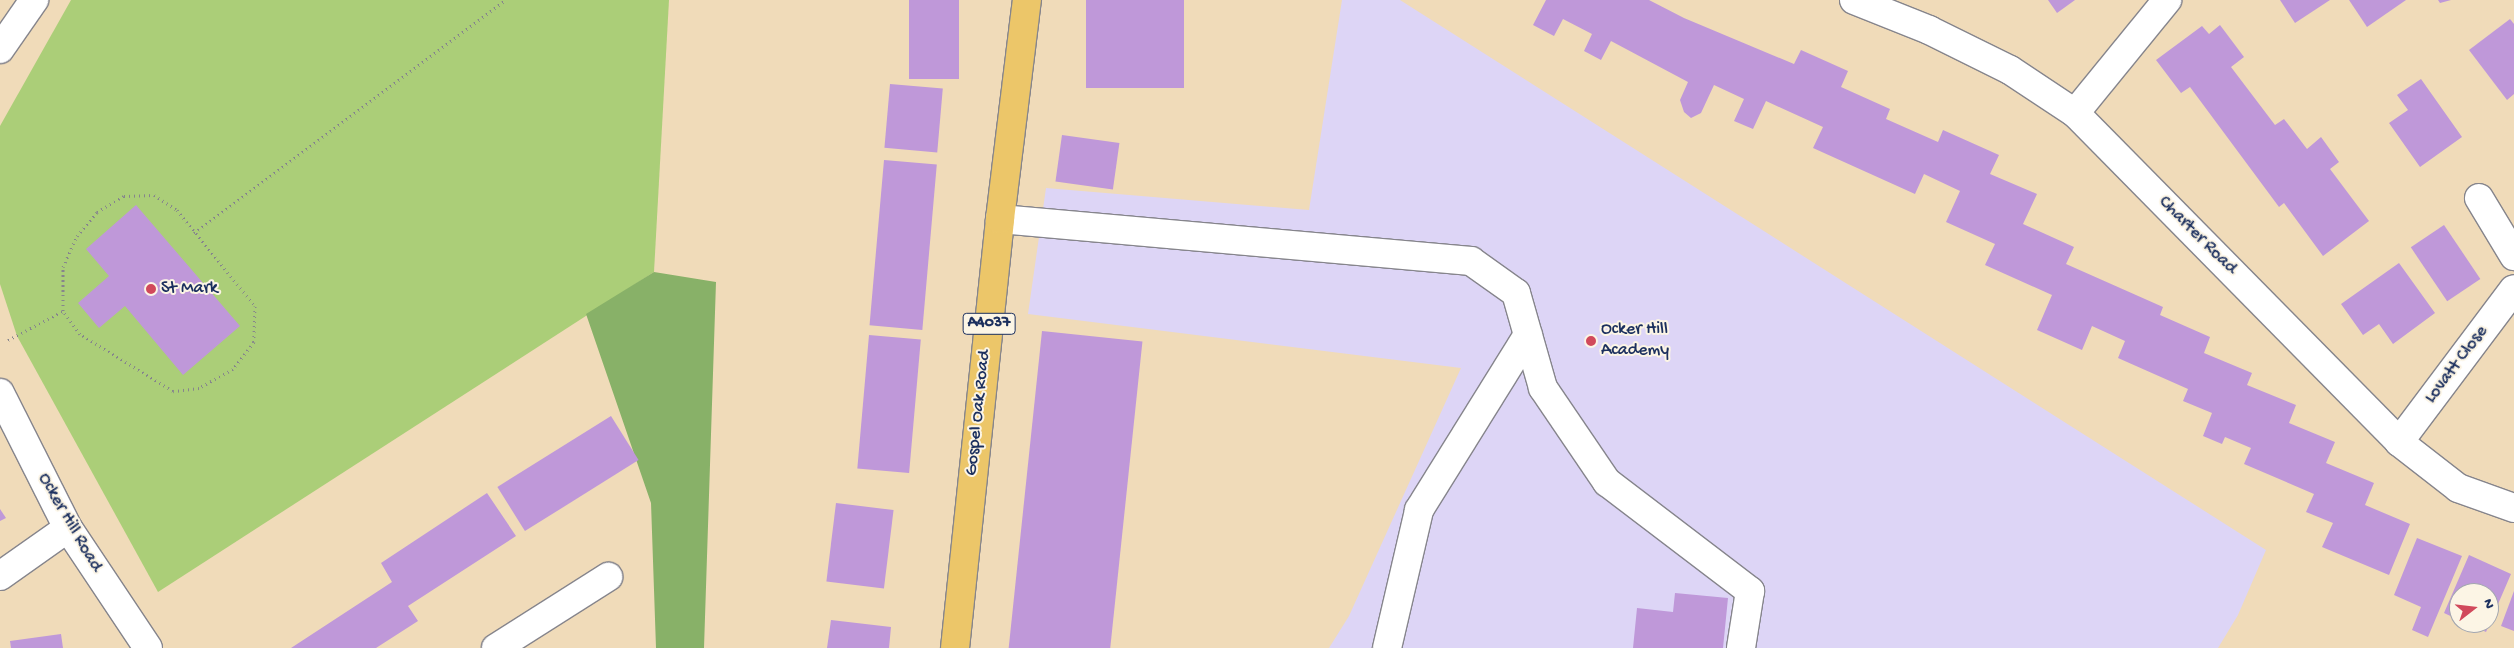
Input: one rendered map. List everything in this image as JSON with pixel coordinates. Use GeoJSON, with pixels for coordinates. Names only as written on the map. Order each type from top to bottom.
{"type":"FeatureCollection","features":[{"type":"Feature","properties":{"kind":"main road","name":"Gospel Oak Road"},"geometry":{"type":"LineString","coordinates":[[954,648],[1000,219],[1027,0]]}},
{"type":"Feature","properties":{"kind":"street"},"geometry":{"type":"LineString","coordinates":[[0,49],[34,0]]}},
{"type":"Feature","properties":{"kind":"street","name":"Charter Road"},"geometry":{"type":"LineString","coordinates":[[1854,0],[1928,30],[2010,70],[2075,113],[2400,442],[2458,488],[2514,508]]}},
{"type":"Feature","properties":{"kind":"street"},"geometry":{"type":"LineString","coordinates":[[2075,113],[2167,0]]}},
{"type":"Feature","properties":{"kind":"street"},"geometry":{"type":"LineString","coordinates":[[2479,198],[2514,256]]}},
{"type":"Feature","properties":{"kind":"street"},"geometry":{"type":"LineString","coordinates":[[1000,219],[1471,261],[1516,293],[1543,388],[1607,482],[1750,591],[1741,648]]}},
{"type":"Feature","properties":{"kind":"street","name":"Lovatt Close"},"geometry":{"type":"LineString","coordinates":[[2400,442],[2514,289]]}},
{"type":"Feature","properties":{"kind":"street"},"geometry":{"type":"LineString","coordinates":[[1388,648],[1419,510],[1528,336]]}},
{"type":"Feature","properties":{"kind":"street","name":"Ocker Hill Road"},"geometry":{"type":"LineString","coordinates":[[0,393],[68,528],[148,648]]}},
{"type":"Feature","properties":{"kind":"street"},"geometry":{"type":"LineString","coordinates":[[0,576],[68,528]]}},
{"type":"Feature","properties":{"kind":"street"},"geometry":{"type":"LineString","coordinates":[[496,648],[608,577]]}},
{"type":"Feature","properties":{"kind":"path"},"geometry":{"type":"LineString","coordinates":[[194,233],[506,0]]}},
{"type":"Feature","properties":{"kind":"path"},"geometry":{"type":"LineString","coordinates":[[154,195],[177,210],[194,233],[255,306],[254,342],[233,369],[199,388],[174,391],[80,334],[64,311],[63,267],[77,236],[97,212],[124,196],[154,195]]}},
{"type":"Feature","properties":{"kind":"path"},"geometry":{"type":"LineString","coordinates":[[8,340],[64,311]]}},
{"type":"Feature","properties":{"kind":"shaded area","name":"Ocker Hill Academy"},"geometry":{"type":"Polygon","coordinates":[[[1342,0],[1400,0],[2266,550],[2238,615],[2218,648],[1329,648],[1349,616],[1461,368],[1028,314],[1046,188],[1309,210],[1342,0]]]}},
{"type":"Feature","properties":{"kind":"green space"},"geometry":{"type":"Polygon","coordinates":[[[71,0],[669,0],[654,272],[158,592],[17,336],[0,284],[0,126],[71,0]]]}},
{"type":"Feature","properties":{"kind":"green space"},"geometry":{"type":"Polygon","coordinates":[[[654,272],[716,282],[704,648],[656,648],[651,503],[586,314],[654,272]]]}},
{"type":"Feature","properties":{"kind":"building"},"geometry":{"type":"Polygon","coordinates":[[[909,0],[959,0],[959,79],[909,79],[909,0]]]}},
{"type":"Feature","properties":{"kind":"building"},"geometry":{"type":"Polygon","coordinates":[[[1086,0],[1184,0],[1184,88],[1086,88],[1086,0]]]}},
{"type":"Feature","properties":{"kind":"building"},"geometry":{"type":"Polygon","coordinates":[[[1546,0],[1649,0],[1684,18],[1794,64],[1801,50],[1848,71],[1841,87],[1890,109],[1886,119],[1938,142],[1943,130],[1999,155],[1990,174],[2037,194],[2023,224],[2074,247],[2066,264],[2163,307],[2160,315],[2210,337],[2204,353],[2252,373],[2247,385],[2296,405],[2289,423],[2335,442],[2326,463],[2374,483],[2365,505],[2410,524],[2389,575],[2322,547],[2333,523],[2306,512],[2314,494],[2244,464],[2251,448],[2225,437],[2222,444],[2203,436],[2212,413],[2183,401],[2188,389],[2118,358],[2125,341],[2092,326],[2082,350],[2037,330],[2052,295],[1985,265],[1995,244],[1946,222],[1960,191],[1924,174],[1915,194],[1813,148],[1823,127],[1766,101],[1753,129],[1734,121],[1744,99],[1714,85],[1701,113],[1691,118],[1684,112],[1680,100],[1688,82],[1611,41],[1601,60],[1584,51],[1592,34],[1563,19],[1554,36],[1533,25],[1546,0]]]}},
{"type":"Feature","properties":{"kind":"building"},"geometry":{"type":"Polygon","coordinates":[[[2048,0],[2075,0],[2057,13],[2048,0]]]}},
{"type":"Feature","properties":{"kind":"building"},"geometry":{"type":"Polygon","coordinates":[[[2280,0],[2330,0],[2295,23],[2280,0]]]}},
{"type":"Feature","properties":{"kind":"building"},"geometry":{"type":"Polygon","coordinates":[[[2349,0],[2406,0],[2367,27],[2349,0]]]}},
{"type":"Feature","properties":{"kind":"building"},"geometry":{"type":"Polygon","coordinates":[[[2438,0],[2451,0],[2440,3],[2438,0]]]}},
{"type":"Feature","properties":{"kind":"building"},"geometry":{"type":"Polygon","coordinates":[[[2510,19],[2514,24],[2514,94],[2507,100],[2469,50],[2510,19]]]}},
{"type":"Feature","properties":{"kind":"building"},"geometry":{"type":"Polygon","coordinates":[[[2220,25],[2244,57],[2231,67],[2275,125],[2284,119],[2307,149],[2321,137],[2339,162],[2330,169],[2369,221],[2323,256],[2284,203],[2279,207],[2190,87],[2181,93],[2156,60],[2202,26],[2209,34],[2220,25]]]}},
{"type":"Feature","properties":{"kind":"building"},"geometry":{"type":"Polygon","coordinates":[[[2421,79],[2462,137],[2420,167],[2389,123],[2408,110],[2397,95],[2421,79]]]}},
{"type":"Feature","properties":{"kind":"building"},"geometry":{"type":"Polygon","coordinates":[[[890,84],[943,89],[937,152],[884,148],[890,84]]]}},
{"type":"Feature","properties":{"kind":"building"},"geometry":{"type":"Polygon","coordinates":[[[1062,135],[1119,143],[1113,190],[1055,182],[1062,135]]]}},
{"type":"Feature","properties":{"kind":"building"},"geometry":{"type":"Polygon","coordinates":[[[884,160],[937,165],[922,330],[870,325],[884,160]]]}},
{"type":"Feature","properties":{"kind":"building","name":"St Mark"},"geometry":{"type":"Polygon","coordinates":[[[136,205],[240,326],[183,375],[125,306],[99,328],[78,303],[109,276],[86,249],[136,205]]]}},
{"type":"Feature","properties":{"kind":"building"},"geometry":{"type":"Polygon","coordinates":[[[2444,225],[2480,279],[2447,301],[2411,247],[2444,225]]]}},
{"type":"Feature","properties":{"kind":"building"},"geometry":{"type":"Polygon","coordinates":[[[2399,263],[2435,313],[2393,344],[2379,324],[2363,335],[2341,304],[2399,263]]]}},
{"type":"Feature","properties":{"kind":"building"},"geometry":{"type":"Polygon","coordinates":[[[1042,331],[1142,342],[1110,648],[1009,648],[1042,331]]]}},
{"type":"Feature","properties":{"kind":"building"},"geometry":{"type":"Polygon","coordinates":[[[869,335],[921,340],[909,473],[857,468],[869,335]]]}},
{"type":"Feature","properties":{"kind":"building"},"geometry":{"type":"Polygon","coordinates":[[[611,416],[639,460],[525,531],[497,487],[611,416]]]}},
{"type":"Feature","properties":{"kind":"building"},"geometry":{"type":"Polygon","coordinates":[[[487,493],[516,536],[408,606],[418,621],[376,648],[291,648],[392,582],[381,563],[487,493]]]}},
{"type":"Feature","properties":{"kind":"building"},"geometry":{"type":"Polygon","coordinates":[[[836,503],[894,510],[884,588],[826,581],[836,503]]]}},
{"type":"Feature","properties":{"kind":"building"},"geometry":{"type":"Polygon","coordinates":[[[0,509],[6,518],[0,521],[0,509]]]}},
{"type":"Feature","properties":{"kind":"building"},"geometry":{"type":"Polygon","coordinates":[[[2417,538],[2462,556],[2451,583],[2449,583],[2428,637],[2412,630],[2421,607],[2394,595],[2417,538]]]}},
{"type":"Feature","properties":{"kind":"building"},"geometry":{"type":"Polygon","coordinates":[[[2469,555],[2511,574],[2499,602],[2499,583],[2457,583],[2469,555]]]}},
{"type":"Feature","properties":{"kind":"building"},"geometry":{"type":"Polygon","coordinates":[[[2514,591],[2514,631],[2501,626],[2514,591]]]}},
{"type":"Feature","properties":{"kind":"building"},"geometry":{"type":"Polygon","coordinates":[[[1675,593],[1728,598],[1723,648],[1633,648],[1637,608],[1673,612],[1675,593]]]}},
{"type":"Feature","properties":{"kind":"building"},"geometry":{"type":"Polygon","coordinates":[[[2449,601],[2449,615],[2444,613],[2449,601]]]}},
{"type":"Feature","properties":{"kind":"building"},"geometry":{"type":"Polygon","coordinates":[[[831,620],[891,627],[889,648],[827,648],[831,620]]]}},
{"type":"Feature","properties":{"kind":"building"},"geometry":{"type":"Polygon","coordinates":[[[61,634],[63,648],[11,648],[10,641],[61,634]]]}},
{"type":"Feature","properties":{"kind":"place","name":"St Mark"},"geometry":{"type":"Point","coordinates":[151,289]}},
{"type":"Feature","properties":{"kind":"place","name":"Ocker Hill Academy"},"geometry":{"type":"Point","coordinates":[1591,341]}}]}
